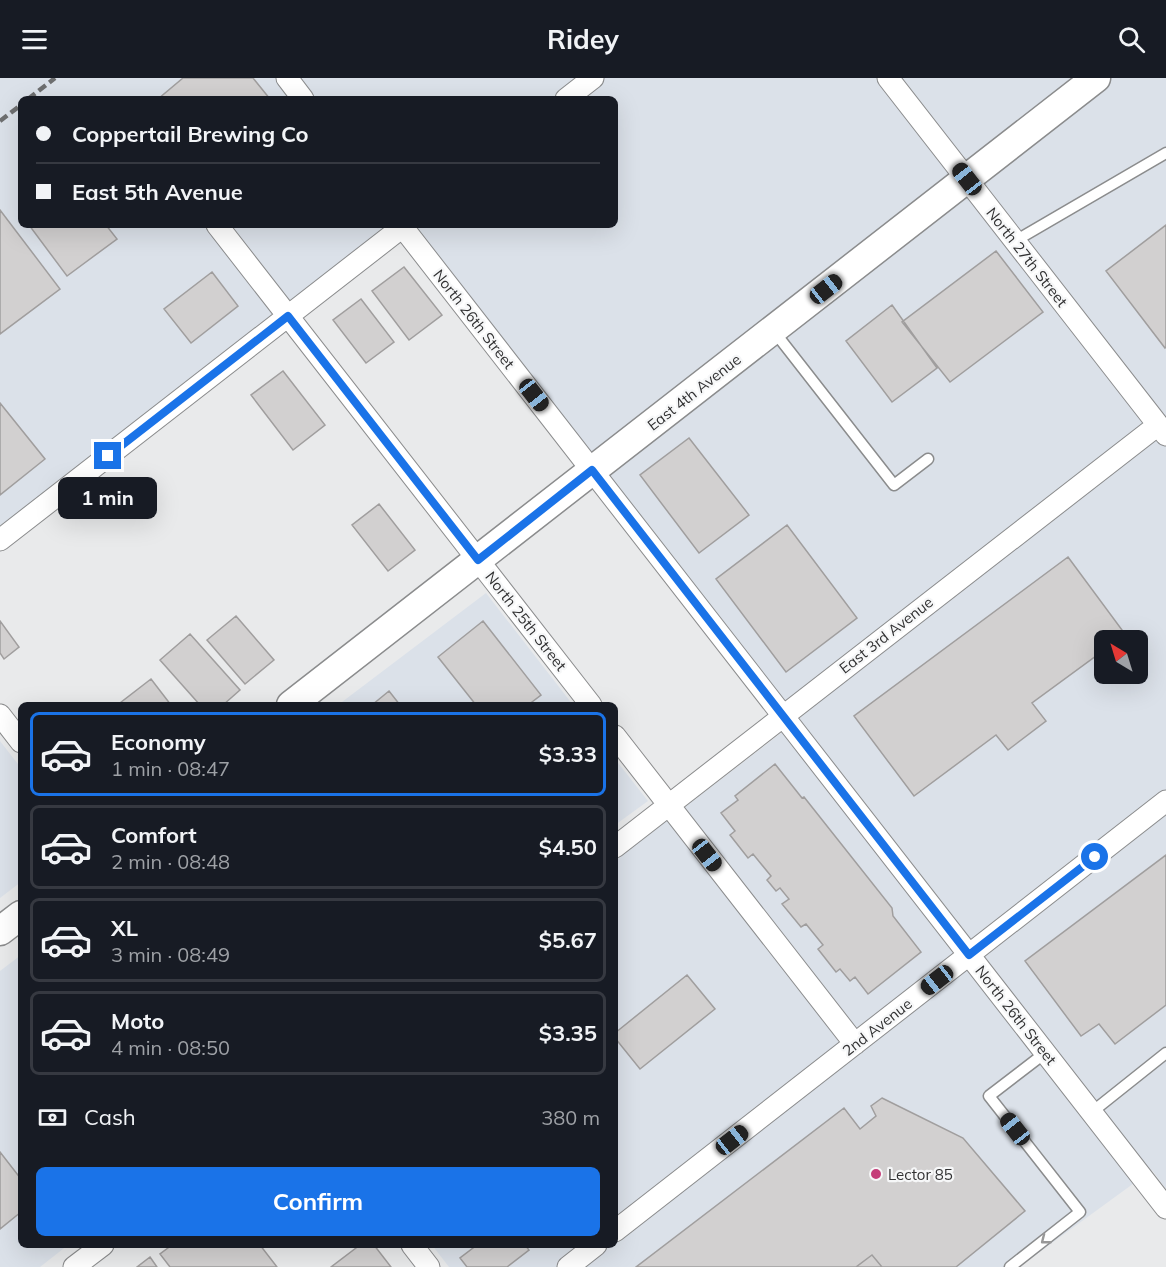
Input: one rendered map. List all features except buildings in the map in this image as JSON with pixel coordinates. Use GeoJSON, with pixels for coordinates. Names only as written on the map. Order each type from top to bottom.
{"type":"FeatureCollection","features":[{"type":"Feature","properties":{"kind":"street"},"geometry":{"type":"LineString","coordinates":[[287,78],[301,96]]}},
{"type":"Feature","properties":{"kind":"street"},"geometry":{"type":"LineString","coordinates":[[570,96],[593,78]]}},
{"type":"Feature","properties":{"kind":"street","name":"North 27th Street"},"geometry":{"type":"LineString","coordinates":[[888,78],[1163,426]]}},
{"type":"Feature","properties":{"kind":"street","name":"East 4th Avenue"},"geometry":{"type":"LineString","coordinates":[[295,702],[1096,78]]}},
{"type":"Feature","properties":{"kind":"street","name":"North 25th Street"},"geometry":{"type":"LineString","coordinates":[[219,228],[589,702]]}},
{"type":"Feature","properties":{"kind":"street"},"geometry":{"type":"LineString","coordinates":[[0,540],[400,228]]}},
{"type":"Feature","properties":{"kind":"street","name":"North 26th Street"},"geometry":{"type":"LineString","coordinates":[[405,228],[1166,1208]]}},
{"type":"Feature","properties":{"kind":"street","name":"East 3rd Avenue"},"geometry":{"type":"LineString","coordinates":[[618,845],[1163,426]]}},
{"type":"Feature","properties":{"kind":"street"},"geometry":{"type":"LineString","coordinates":[[0,715],[18,738]]}},
{"type":"Feature","properties":{"kind":"street"},"geometry":{"type":"LineString","coordinates":[[618,740],[855,1044]]}},
{"type":"Feature","properties":{"kind":"street","name":"2nd Avenue"},"geometry":{"type":"LineString","coordinates":[[618,1229],[1166,801]]}},
{"type":"Feature","properties":{"kind":"street"},"geometry":{"type":"LineString","coordinates":[[0,931],[18,917]]}},
{"type":"Feature","properties":{"kind":"street"},"geometry":{"type":"LineString","coordinates":[[74,1267],[99,1248]]}},
{"type":"Feature","properties":{"kind":"street"},"geometry":{"type":"LineString","coordinates":[[414,1248],[429,1267]]}},
{"type":"Feature","properties":{"kind":"street"},"geometry":{"type":"LineString","coordinates":[[568,1267],[592,1248]]}},
{"type":"Feature","properties":{"kind":"lane"},"geometry":{"type":"LineString","coordinates":[[1015,241],[1166,153]]}},
{"type":"Feature","properties":{"kind":"lane"},"geometry":{"type":"LineString","coordinates":[[773,330],[894,485],[928,459]]}},
{"type":"Feature","properties":{"kind":"lane"},"geometry":{"type":"LineString","coordinates":[[1010,1267],[1080,1212],[989,1096],[1045,1053]]}},
{"type":"Feature","properties":{"kind":"lane"},"geometry":{"type":"LineString","coordinates":[[1092,1112],[1166,1053]]}},
{"type":"Feature","properties":{"kind":"shaded area"},"geometry":{"type":"Polygon","coordinates":[[[0,78],[1166,78],[1166,1189],[1152,1170],[1019,1267],[449,1267],[434,1248],[618,1248],[618,859],[785,730],[396,228],[0,530],[0,78]]]}},
{"type":"Feature","properties":{"kind":"shaded area"},"geometry":{"type":"Polygon","coordinates":[[[486,593],[571,702],[342,702],[486,593]]]}},
{"type":"Feature","properties":{"kind":"shaded area"},"geometry":{"type":"Polygon","coordinates":[[[0,741],[18,764],[18,884],[0,898],[0,741]]]}},
{"type":"Feature","properties":{"kind":"shaded area"},"geometry":{"type":"Polygon","coordinates":[[[618,763],[648,801],[618,823],[618,763]]]}},
{"type":"Feature","properties":{"kind":"shaded area"},"geometry":{"type":"Polygon","coordinates":[[[18,957],[18,1248],[64,1248],[40,1267],[0,1267],[0,971],[18,957]]]}},
{"type":"Feature","properties":{"kind":"railway"},"geometry":{"type":"LineString","coordinates":[[32,96],[55,78]]}},
{"type":"Feature","properties":{"kind":"railway"},"geometry":{"type":"LineString","coordinates":[[0,121],[18,107]]}},
{"type":"Feature","properties":{"kind":"place","name":"Lector 85"},"geometry":{"type":"Point","coordinates":[876,1174]}},
{"type":"Feature","properties":{"kind":"route"},"geometry":{"type":"LineString","coordinates":[[108,456],[288,316],[478,560],[592,470],[969,955],[1095,857]]}}]}
